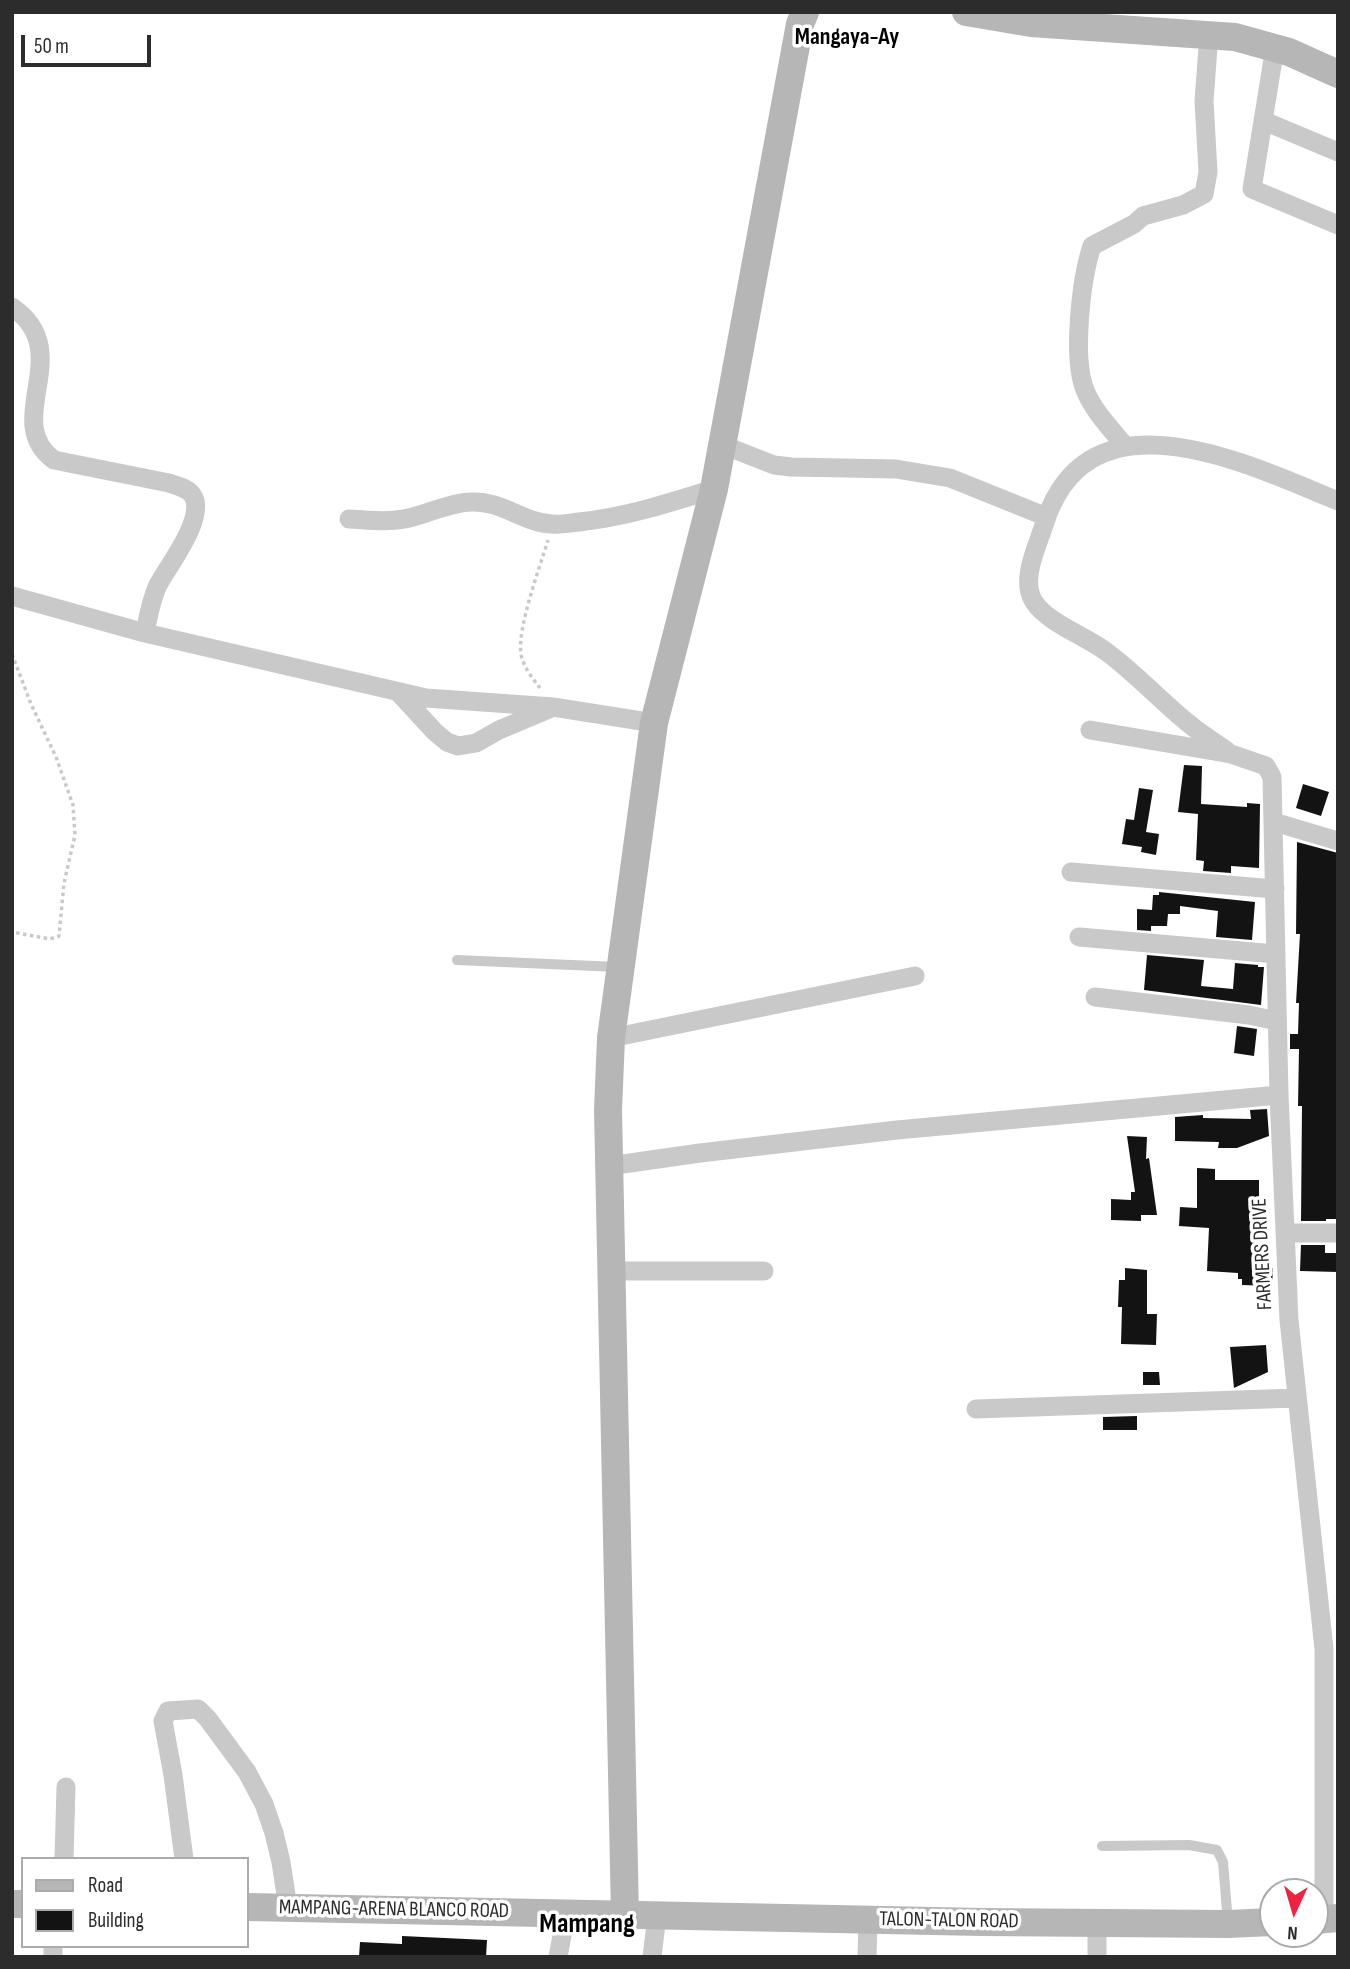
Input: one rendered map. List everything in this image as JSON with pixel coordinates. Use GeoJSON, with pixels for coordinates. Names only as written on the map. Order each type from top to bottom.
{"type":"FeatureCollection","features":[{"type":"Feature","properties":{"kind":"street"},"geometry":{"type":"LineString","coordinates":[[625,1915],[609,1166],[608,1076],[611,1038],[654,723],[714,489],[800,24],[805,12]]}},
{"type":"Feature","properties":{"kind":"street"},"geometry":{"type":"LineString","coordinates":[[966,12],[1031,23],[1235,37],[1275,47],[1338,74]]}},
{"type":"Feature","properties":{"kind":"street"},"geometry":{"type":"LineString","coordinates":[[1126,447],[1094,409],[1084,387],[1078,358],[1085,267],[1092,246],[1100,240],[1125,229],[1143,216],[1183,205],[1204,194],[1208,172],[1204,101],[1209,34]]}},
{"type":"Feature","properties":{"kind":"street"},"geometry":{"type":"LineString","coordinates":[[1275,47],[1252,189],[1338,225]]}},
{"type":"Feature","properties":{"kind":"street"},"geometry":{"type":"LineString","coordinates":[[1264,121],[1338,152]]}},
{"type":"Feature","properties":{"kind":"street"},"geometry":{"type":"LineString","coordinates":[[12,307],[27,317],[37,335],[40,349],[30,423],[35,442],[42,452],[54,460],[169,483],[187,489],[194,496],[195,505],[188,534],[158,584],[145,633]]}},
{"type":"Feature","properties":{"kind":"street"},"geometry":{"type":"LineString","coordinates":[[723,445],[774,465],[896,469],[950,478],[1047,517]]}},
{"type":"Feature","properties":{"kind":"street"},"geometry":{"type":"LineString","coordinates":[[1231,754],[1189,724],[1107,652],[1041,610],[1029,590],[1030,570],[1047,517],[1065,485],[1076,471],[1088,462],[1126,447],[1157,445],[1204,450],[1233,458],[1338,501]]}},
{"type":"Feature","properties":{"kind":"street"},"geometry":{"type":"LineString","coordinates":[[349,519],[398,520],[468,502],[483,502],[514,511],[535,521],[552,524],[645,511],[714,489]]}},
{"type":"Feature","properties":{"kind":"street"},"geometry":{"type":"LineString","coordinates":[[12,596],[145,633],[399,692],[454,702],[553,707],[654,723]]}},
{"type":"Feature","properties":{"kind":"street"},"geometry":{"type":"LineString","coordinates":[[399,692],[447,743],[458,746],[476,743],[553,707]]}},
{"type":"Feature","properties":{"kind":"street","name":"FARMERS DRIVE"},"geometry":{"type":"LineString","coordinates":[[1090,730],[1231,754],[1266,766],[1270,771],[1273,786],[1277,1021],[1285,1233],[1296,1398],[1324,1649],[1326,1878]]}},
{"type":"Feature","properties":{"kind":"street"},"geometry":{"type":"LineString","coordinates":[[1274,822],[1338,841]]}},
{"type":"Feature","properties":{"kind":"street"},"geometry":{"type":"LineString","coordinates":[[1071,872],[1275,889]]}},
{"type":"Feature","properties":{"kind":"street"},"geometry":{"type":"LineString","coordinates":[[1079,937],[1276,954]]}},
{"type":"Feature","properties":{"kind":"street"},"geometry":{"type":"LineString","coordinates":[[611,1038],[915,976]]}},
{"type":"Feature","properties":{"kind":"street"},"geometry":{"type":"LineString","coordinates":[[1096,997],[1249,1015],[1277,1021]]}},
{"type":"Feature","properties":{"kind":"street"},"geometry":{"type":"LineString","coordinates":[[609,1166],[897,1130],[1279,1095]]}},
{"type":"Feature","properties":{"kind":"street"},"geometry":{"type":"LineString","coordinates":[[1285,1233],[1338,1233]]}},
{"type":"Feature","properties":{"kind":"street"},"geometry":{"type":"LineString","coordinates":[[612,1270],[764,1271]]}},
{"type":"Feature","properties":{"kind":"street"},"geometry":{"type":"LineString","coordinates":[[976,1409],[1296,1398]]}},
{"type":"Feature","properties":{"kind":"street"},"geometry":{"type":"LineString","coordinates":[[184,1857],[163,1721],[168,1711],[192,1708],[198,1709],[208,1719],[247,1772],[264,1804],[281,1862],[288,1908]]}},
{"type":"Feature","properties":{"kind":"street"},"geometry":{"type":"LineString","coordinates":[[64,1857],[66,1787]]}},
{"type":"Feature","properties":{"kind":"street","name":"MAMPANG-ARENA BLANCO ROAD"},"geometry":{"type":"LineString","coordinates":[[248,1907],[625,1915]]}},
{"type":"Feature","properties":{"kind":"street"},"geometry":{"type":"LineString","coordinates":[[558,1957],[566,1914]]}},
{"type":"Feature","properties":{"kind":"street","name":"TALON-TALON ROAD"},"geometry":{"type":"LineString","coordinates":[[625,1915],[1097,1923],[1259,1923]]}},
{"type":"Feature","properties":{"kind":"street"},"geometry":{"type":"LineString","coordinates":[[652,1957],[657,1915]]}},
{"type":"Feature","properties":{"kind":"street"},"geometry":{"type":"LineString","coordinates":[[867,1957],[868,1920]]}},
{"type":"Feature","properties":{"kind":"street"},"geometry":{"type":"LineString","coordinates":[[1097,1923],[1097,1957]]}},
{"type":"Feature","properties":{"kind":"lane"},"geometry":{"type":"LineString","coordinates":[[457,960],[620,967]]}},
{"type":"Feature","properties":{"kind":"lane"},"geometry":{"type":"LineString","coordinates":[[1102,1846],[1189,1845],[1217,1850],[1223,1862],[1228,1924]]}},
{"type":"Feature","properties":{"kind":"path"},"geometry":{"type":"LineString","coordinates":[[552,524],[531,598],[521,649],[522,658],[531,676],[553,707]]}},
{"type":"Feature","properties":{"kind":"path"},"geometry":{"type":"LineString","coordinates":[[12,654],[31,704],[56,757],[73,805],[75,835],[64,883],[60,936],[50,939],[12,932]]}},
{"type":"Feature","properties":{"kind":"building"},"geometry":{"type":"Polygon","coordinates":[[[1184,765],[1202,766],[1201,804],[1247,807],[1247,803],[1260,804],[1259,868],[1231,866],[1231,873],[1203,871],[1204,861],[1196,860],[1198,814],[1178,812],[1184,765]]]}},
{"type":"Feature","properties":{"kind":"building"},"geometry":{"type":"Polygon","coordinates":[[[1303,784],[1329,792],[1321,816],[1296,808],[1303,784]]]}},
{"type":"Feature","properties":{"kind":"building"},"geometry":{"type":"Polygon","coordinates":[[[1139,788],[1153,790],[1146,832],[1159,834],[1156,855],[1141,852],[1142,847],[1122,844],[1126,819],[1134,820],[1139,788]]]}},
{"type":"Feature","properties":{"kind":"building"},"geometry":{"type":"Polygon","coordinates":[[[1297,842],[1338,853],[1338,1219],[1326,1221],[1301,1221],[1302,1106],[1298,1106],[1299,1049],[1290,1049],[1290,1034],[1298,1034],[1299,1003],[1296,1003],[1300,934],[1296,934],[1297,842]]]}},
{"type":"Feature","properties":{"kind":"building"},"geometry":{"type":"Polygon","coordinates":[[[1159,892],[1255,902],[1252,940],[1216,937],[1218,911],[1180,906],[1180,914],[1168,914],[1167,926],[1151,926],[1151,931],[1137,930],[1137,909],[1152,910],[1153,895],[1159,895],[1159,892]]]}},
{"type":"Feature","properties":{"kind":"building"},"geometry":{"type":"Polygon","coordinates":[[[1147,955],[1204,960],[1201,986],[1233,989],[1235,963],[1264,967],[1261,1005],[1144,990],[1147,955]]]}},
{"type":"Feature","properties":{"kind":"building"},"geometry":{"type":"Polygon","coordinates":[[[1237,1026],[1257,1029],[1254,1056],[1234,1053],[1237,1026]]]}},
{"type":"Feature","properties":{"kind":"building"},"geometry":{"type":"Polygon","coordinates":[[[1267,1109],[1269,1136],[1237,1148],[1218,1148],[1219,1142],[1175,1141],[1175,1117],[1203,1115],[1203,1118],[1251,1119],[1250,1110],[1267,1109]]]}},
{"type":"Feature","properties":{"kind":"building"},"geometry":{"type":"Polygon","coordinates":[[[1127,1136],[1147,1137],[1146,1159],[1149,1158],[1157,1215],[1141,1215],[1141,1221],[1111,1220],[1111,1199],[1131,1200],[1131,1192],[1135,1192],[1127,1136]]]}},
{"type":"Feature","properties":{"kind":"building"},"geometry":{"type":"Polygon","coordinates":[[[1197,1168],[1215,1169],[1215,1180],[1259,1180],[1259,1211],[1268,1211],[1267,1240],[1262,1239],[1260,1267],[1273,1268],[1272,1286],[1242,1285],[1238,1273],[1207,1271],[1209,1228],[1179,1226],[1180,1207],[1197,1208],[1197,1168]]]}},
{"type":"Feature","properties":{"kind":"building"},"geometry":{"type":"Polygon","coordinates":[[[1301,1245],[1325,1245],[1325,1253],[1338,1253],[1338,1272],[1300,1271],[1301,1245]]]}},
{"type":"Feature","properties":{"kind":"building"},"geometry":{"type":"Polygon","coordinates":[[[1125,1268],[1147,1270],[1147,1314],[1157,1314],[1156,1345],[1121,1344],[1122,1307],[1118,1307],[1119,1280],[1125,1280],[1125,1268]]]}},
{"type":"Feature","properties":{"kind":"building"},"geometry":{"type":"Polygon","coordinates":[[[1266,1345],[1268,1372],[1234,1388],[1230,1347],[1266,1345]]]}},
{"type":"Feature","properties":{"kind":"building"},"geometry":{"type":"Polygon","coordinates":[[[1143,1372],[1159,1372],[1160,1385],[1143,1385],[1143,1372]]]}},
{"type":"Feature","properties":{"kind":"building"},"geometry":{"type":"Polygon","coordinates":[[[1137,1416],[1137,1430],[1103,1430],[1103,1417],[1137,1416]]]}},
{"type":"Feature","properties":{"kind":"building"},"geometry":{"type":"Polygon","coordinates":[[[402,1936],[487,1940],[486,1957],[359,1957],[360,1942],[402,1944],[402,1936]]]}},
{"type":"Feature","properties":{"kind":"district","name":"Mangaya-Ay"},"geometry":{"type":"Point","coordinates":[847,38]}},
{"type":"Feature","properties":{"kind":"district","name":"Mampang"},"geometry":{"type":"Point","coordinates":[587,1925]}}]}
